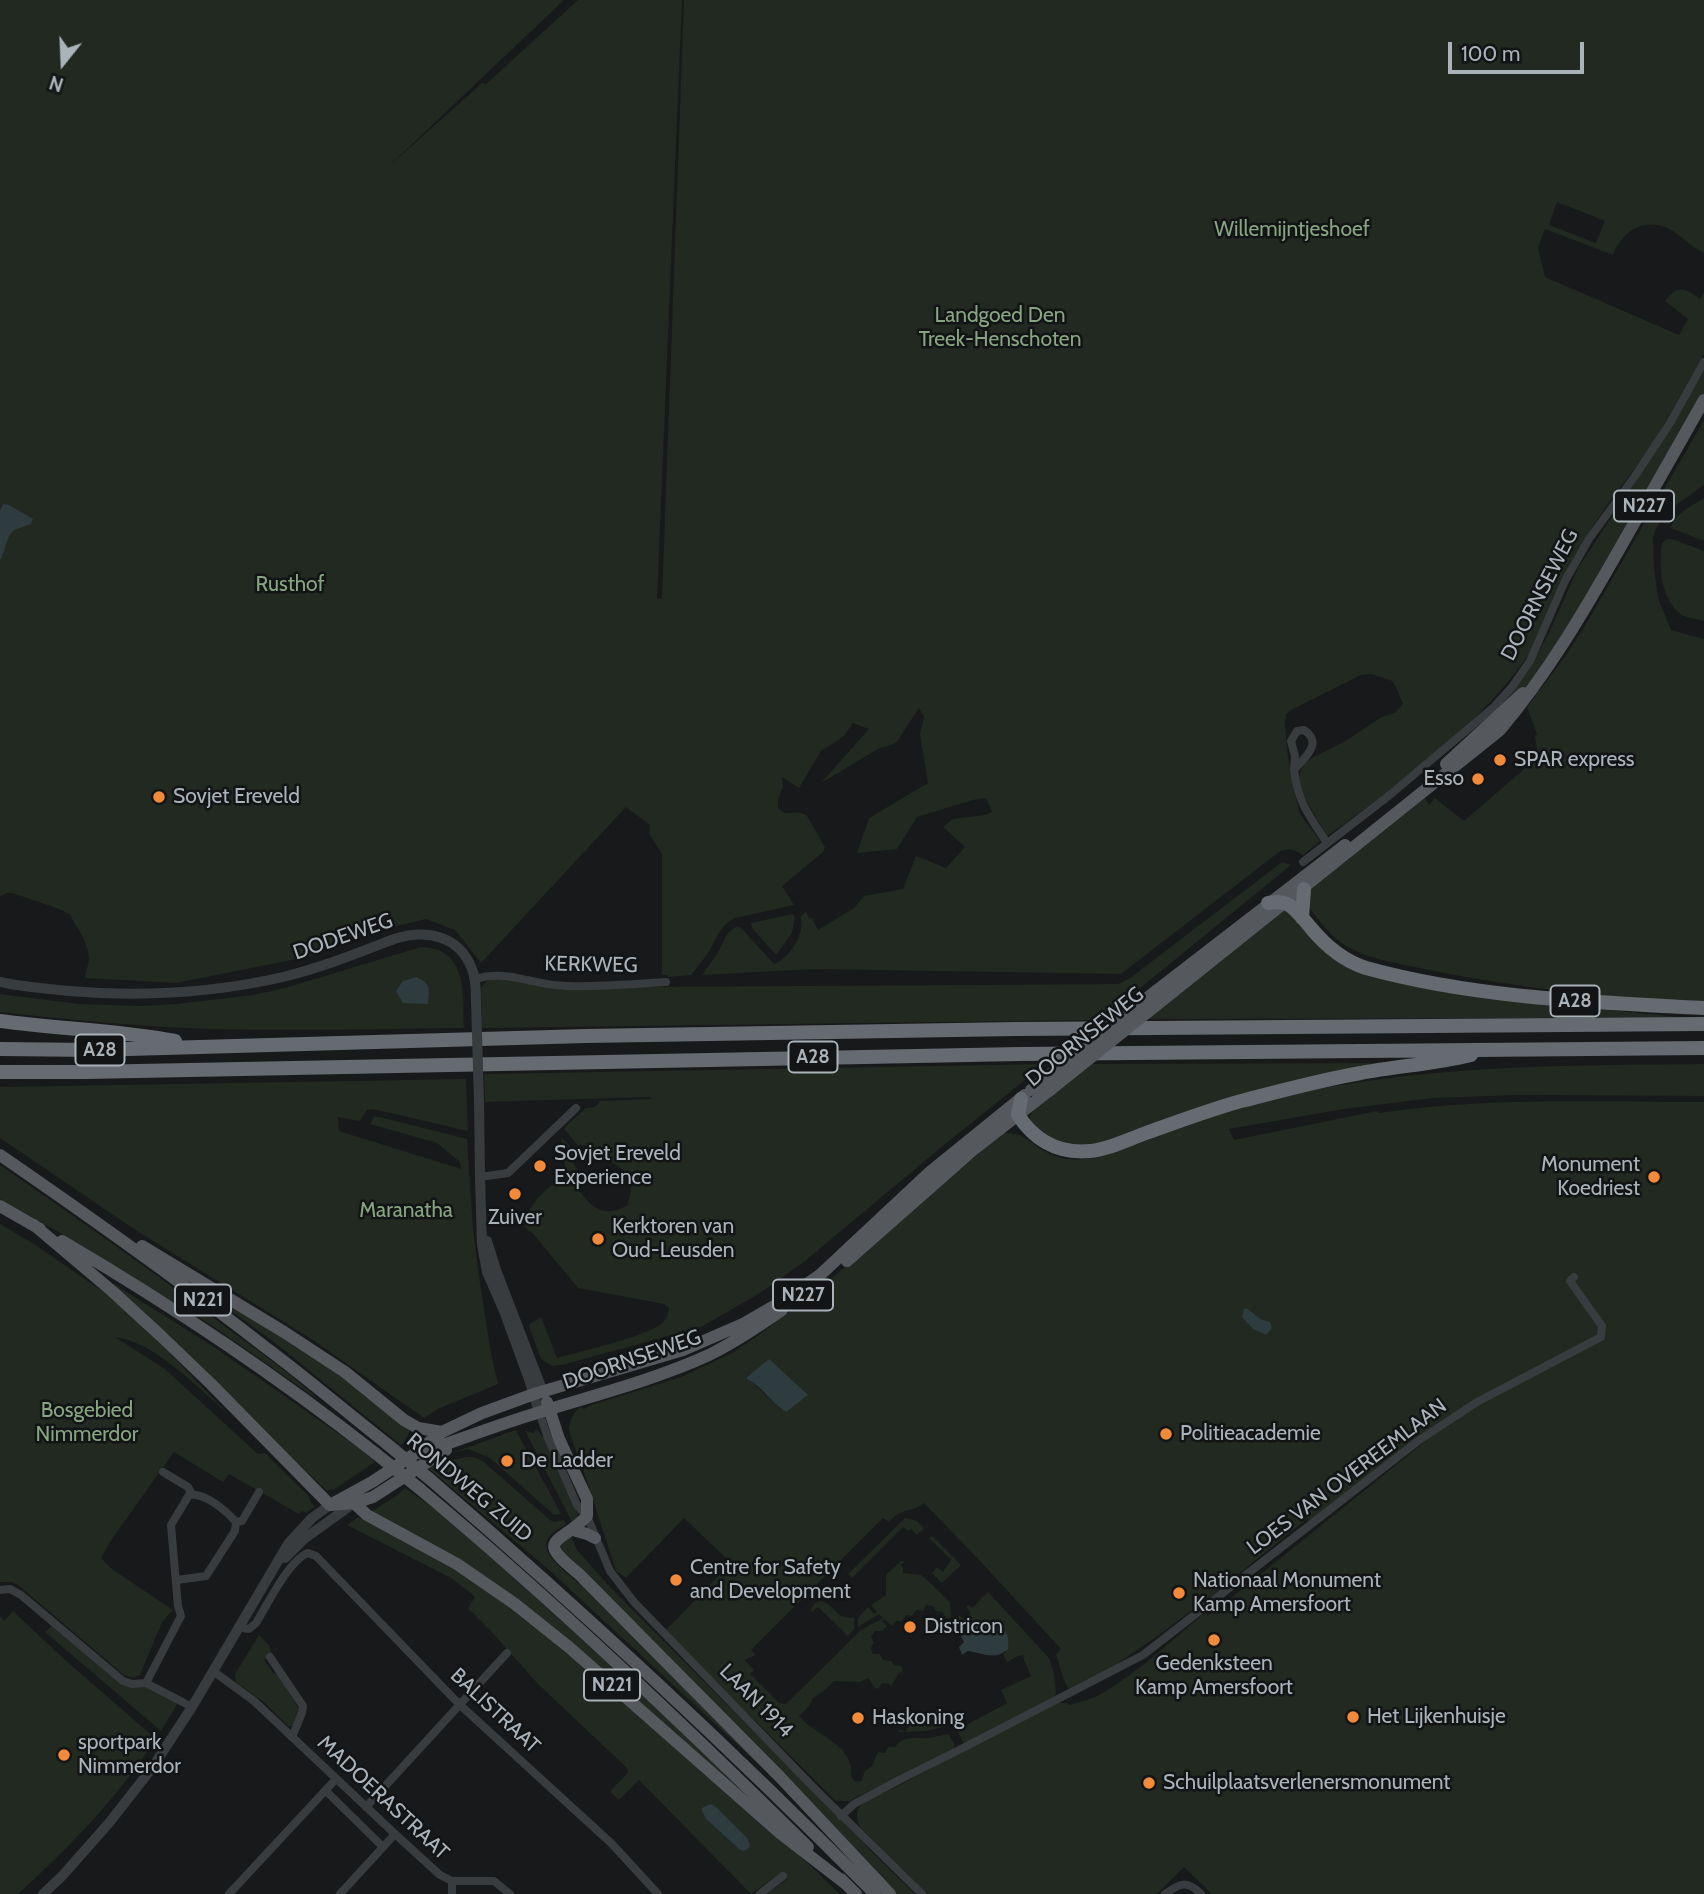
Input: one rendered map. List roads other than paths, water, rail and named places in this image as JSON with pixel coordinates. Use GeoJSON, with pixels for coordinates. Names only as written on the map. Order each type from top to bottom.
{"type":"FeatureCollection","features":[{"type":"Feature","properties":{"kind":"highway"},"geometry":{"type":"LineString","coordinates":[[1302,918],[1304,889]]}},
{"type":"Feature","properties":{"kind":"highway"},"geometry":{"type":"LineString","coordinates":[[1268,903],[1286,903]]}},
{"type":"Feature","properties":{"kind":"highway","name":"A28"},"geometry":{"type":"LineString","coordinates":[[1286,903],[1339,954],[1361,966],[1436,983],[1522,995],[1589,1002],[1704,1008]]}},
{"type":"Feature","properties":{"kind":"highway","name":"A28"},"geometry":{"type":"LineString","coordinates":[[0,1021],[136,1034],[200,1046]]}},
{"type":"Feature","properties":{"kind":"highway","name":"A28"},"geometry":{"type":"LineString","coordinates":[[0,1049],[94,1050],[600,1036],[1003,1029],[1704,1024]]}},
{"type":"Feature","properties":{"kind":"highway","name":"A28"},"geometry":{"type":"LineString","coordinates":[[0,1072],[1020,1054],[1704,1048]]}},
{"type":"Feature","properties":{"kind":"highway","name":"A28"},"geometry":{"type":"LineString","coordinates":[[1018,1115],[1028,1130],[1041,1142],[1063,1150],[1090,1151],[1209,1110],[1294,1087],[1361,1073],[1446,1062],[1496,1049]]}},
{"type":"Feature","properties":{"kind":"highway"},"geometry":{"type":"LineString","coordinates":[[1018,1115],[1026,1094]]}},
{"type":"Feature","properties":{"kind":"main road","name":"DOORNSEWEG"},"geometry":{"type":"LineString","coordinates":[[544,1411],[683,1366],[740,1339],[825,1280],[973,1150],[1304,889],[1500,730],[1527,699],[1557,655],[1704,400]]}},
{"type":"Feature","properties":{"kind":"main road","name":"DOORNSEWEG"},"geometry":{"type":"LineString","coordinates":[[539,1393],[683,1350],[743,1324],[820,1275],[930,1172],[1461,752],[1524,692],[1584,611]]}},
{"type":"Feature","properties":{"kind":"main road","name":"RONDWEG ZUID"},"geometry":{"type":"LineString","coordinates":[[0,1155],[98,1223],[265,1346],[431,1479],[642,1667],[875,1894]]}},
{"type":"Feature","properties":{"kind":"main road","name":"RONDWEG ZUID"},"geometry":{"type":"LineString","coordinates":[[0,1206],[149,1294],[255,1363],[420,1489],[614,1660],[856,1894]]}},
{"type":"Feature","properties":{"kind":"main road","name":"N221"},"geometry":{"type":"LineString","coordinates":[[98,1223],[163,1258],[284,1332],[345,1373],[404,1420],[418,1428],[442,1432]]}},
{"type":"Feature","properties":{"kind":"main road","name":"N221"},"geometry":{"type":"LineString","coordinates":[[34,1225],[162,1336],[330,1505]]}},
{"type":"Feature","properties":{"kind":"main road","name":"DODEWEG"},"geometry":{"type":"LineString","coordinates":[[539,1393],[544,1411]]}},
{"type":"Feature","properties":{"kind":"main road","name":"N227"},"geometry":{"type":"LineString","coordinates":[[330,1505],[368,1485],[442,1432],[482,1413],[539,1393]]}},
{"type":"Feature","properties":{"kind":"main road","name":"N227"},"geometry":{"type":"LineString","coordinates":[[413,1455],[544,1411]]}},
{"type":"Feature","properties":{"kind":"main road","name":"LAAN 1914"},"geometry":{"type":"LineString","coordinates":[[544,1411],[587,1499],[587,1516]]}},
{"type":"Feature","properties":{"kind":"main road","name":"N227"},"geometry":{"type":"LineString","coordinates":[[355,1503],[373,1497],[465,1439]]}},
{"type":"Feature","properties":{"kind":"main road","name":"N227"},"geometry":{"type":"LineString","coordinates":[[355,1503],[368,1485]]}},
{"type":"Feature","properties":{"kind":"main road","name":"N221"},"geometry":{"type":"LineString","coordinates":[[355,1503],[367,1515],[457,1564],[515,1604],[580,1657],[780,1833],[846,1884]]}},
{"type":"Feature","properties":{"kind":"main road"},"geometry":{"type":"LineString","coordinates":[[330,1505],[355,1503]]}},
{"type":"Feature","properties":{"kind":"main road","name":"N221"},"geometry":{"type":"LineString","coordinates":[[587,1516],[555,1542],[554,1548],[558,1557],[579,1574],[780,1777],[890,1894]]}},
{"type":"Feature","properties":{"kind":"main road"},"geometry":{"type":"LineString","coordinates":[[573,1530],[595,1538]]}},
{"type":"Feature","properties":{"kind":"street","name":"DOORNSEWEG"},"geometry":{"type":"LineString","coordinates":[[1303,862],[1391,794],[1494,707],[1512,687],[1530,661],[1565,581],[1589,539],[1670,423],[1704,362]]}},
{"type":"Feature","properties":{"kind":"street"},"geometry":{"type":"LineString","coordinates":[[1294,770],[1312,746],[1312,736],[1304,730],[1297,731],[1291,741],[1295,756],[1294,770],[1297,789],[1302,804],[1327,843]]}},
{"type":"Feature","properties":{"kind":"street","name":"DODEWEG"},"geometry":{"type":"LineString","coordinates":[[0,982],[42,989],[147,994],[214,989],[285,976],[403,936],[423,933],[443,939],[461,952],[473,970],[477,1001],[482,1244],[489,1280],[539,1393]]}},
{"type":"Feature","properties":{"kind":"street","name":"KERKWEG"},"geometry":{"type":"LineString","coordinates":[[475,979],[489,975],[509,976],[565,986],[666,982]]}},
{"type":"Feature","properties":{"kind":"street"},"geometry":{"type":"LineString","coordinates":[[480,1177],[508,1173],[576,1108]]}},
{"type":"Feature","properties":{"kind":"street","name":"LOES VAN OVEREEMLAAN"},"geometry":{"type":"LineString","coordinates":[[841,1816],[853,1804],[1143,1655],[1418,1441],[1477,1402],[1601,1336],[1602,1326],[1570,1281],[1574,1277]]}},
{"type":"Feature","properties":{"kind":"street"},"geometry":{"type":"LineString","coordinates":[[163,1472],[188,1487],[192,1494]]}},
{"type":"Feature","properties":{"kind":"street"},"geometry":{"type":"LineString","coordinates":[[146,1683],[181,1616],[170,1525],[189,1494],[202,1496],[236,1522],[242,1521],[259,1492]]}},
{"type":"Feature","properties":{"kind":"street","name":"N227"},"geometry":{"type":"LineString","coordinates":[[290,1547],[355,1503]]}},
{"type":"Feature","properties":{"kind":"street","name":"N227"},"geometry":{"type":"LineString","coordinates":[[290,1547],[312,1518],[330,1505]]}},
{"type":"Feature","properties":{"kind":"street","name":"LAAN 1914"},"geometry":{"type":"LineString","coordinates":[[587,1516],[610,1571],[634,1602],[841,1816],[922,1894]]}},
{"type":"Feature","properties":{"kind":"street"},"geometry":{"type":"LineString","coordinates":[[177,1580],[206,1576],[234,1531],[236,1522]]}},
{"type":"Feature","properties":{"kind":"street"},"geometry":{"type":"LineString","coordinates":[[43,1894],[131,1796],[163,1752],[263,1584],[284,1559],[290,1547]]}},
{"type":"Feature","properties":{"kind":"street","name":"BALISTRAAT"},"geometry":{"type":"LineString","coordinates":[[238,1627],[249,1629],[256,1623],[292,1565],[301,1556],[308,1553],[316,1556],[459,1704],[611,1843],[658,1894]]}},
{"type":"Feature","properties":{"kind":"street"},"geometry":{"type":"LineString","coordinates":[[0,1590],[10,1588],[21,1595],[123,1681],[132,1684],[146,1683],[192,1707]]}},
{"type":"Feature","properties":{"kind":"street"},"geometry":{"type":"LineString","coordinates":[[366,1807],[508,1653]]}},
{"type":"Feature","properties":{"kind":"street","name":"MADOERASTRAAT"},"geometry":{"type":"LineString","coordinates":[[270,1657],[303,1706],[292,1737]]}},
{"type":"Feature","properties":{"kind":"street","name":"MADOERASTRAAT"},"geometry":{"type":"LineString","coordinates":[[213,1671],[254,1701],[440,1875],[452,1881]]}},
{"type":"Feature","properties":{"kind":"street"},"geometry":{"type":"LineString","coordinates":[[229,1894],[336,1779]]}},
{"type":"Feature","properties":{"kind":"street","name":"MADOERASTRAAT"},"geometry":{"type":"LineString","coordinates":[[326,1790],[383,1847]]}},
{"type":"Feature","properties":{"kind":"street"},"geometry":{"type":"LineString","coordinates":[[340,1894],[395,1834]]}},
{"type":"Feature","properties":{"kind":"street"},"geometry":{"type":"LineString","coordinates":[[760,1894],[783,1876]]}},
{"type":"Feature","properties":{"kind":"street"},"geometry":{"type":"LineString","coordinates":[[452,1894],[452,1881],[494,1881],[510,1894]]}},
{"type":"Feature","properties":{"kind":"street"},"geometry":{"type":"LineString","coordinates":[[1165,1894],[1186,1884],[1202,1894]]}},
{"type":"Feature","properties":{"kind":"place","name":"SPAR express"},"geometry":{"type":"Point","coordinates":[1500,760]}},
{"type":"Feature","properties":{"kind":"place","name":"Esso"},"geometry":{"type":"Point","coordinates":[1478,779]}},
{"type":"Feature","properties":{"kind":"place","name":"Sovjet Ereveld"},"geometry":{"type":"Point","coordinates":[159,797]}},
{"type":"Feature","properties":{"kind":"place","name":"Sovjet Ereveld Experience"},"geometry":{"type":"Point","coordinates":[540,1166]}},
{"type":"Feature","properties":{"kind":"place","name":"Monument Koedriest"},"geometry":{"type":"Point","coordinates":[1654,1177]}},
{"type":"Feature","properties":{"kind":"place","name":"Zuiver"},"geometry":{"type":"Point","coordinates":[515,1194]}},
{"type":"Feature","properties":{"kind":"place","name":"Kerktoren van Oud-Leusden"},"geometry":{"type":"Point","coordinates":[598,1239]}},
{"type":"Feature","properties":{"kind":"place","name":"Politieacademie"},"geometry":{"type":"Point","coordinates":[1166,1434]}},
{"type":"Feature","properties":{"kind":"place","name":"De Ladder"},"geometry":{"type":"Point","coordinates":[507,1461]}},
{"type":"Feature","properties":{"kind":"place","name":"Centre for Safety and Development"},"geometry":{"type":"Point","coordinates":[676,1580]}},
{"type":"Feature","properties":{"kind":"place","name":"Nationaal Monument Kamp Amersfoort"},"geometry":{"type":"Point","coordinates":[1179,1593]}},
{"type":"Feature","properties":{"kind":"place","name":"Districon"},"geometry":{"type":"Point","coordinates":[910,1627]}},
{"type":"Feature","properties":{"kind":"place","name":"Gedenksteen Kamp Amersfoort"},"geometry":{"type":"Point","coordinates":[1214,1640]}},
{"type":"Feature","properties":{"kind":"place","name":"Het Lijkenhuisje"},"geometry":{"type":"Point","coordinates":[1353,1717]}},
{"type":"Feature","properties":{"kind":"place","name":"Haskoning"},"geometry":{"type":"Point","coordinates":[858,1718]}},
{"type":"Feature","properties":{"kind":"place","name":"sportpark Nimmerdor"},"geometry":{"type":"Point","coordinates":[64,1755]}},
{"type":"Feature","properties":{"kind":"place","name":"Schuilplaatsverlenersmonument"},"geometry":{"type":"Point","coordinates":[1149,1783]}},
{"type":"Feature","properties":{"kind":"park label","name":"Willemijntjeshoef"},"geometry":{"type":"Point","coordinates":[1292,230]}},
{"type":"Feature","properties":{"kind":"park label","name":"Landgoed Den Treek-Henschoten"},"geometry":{"type":"Point","coordinates":[1000,328]}},
{"type":"Feature","properties":{"kind":"park label","name":"Rusthof"},"geometry":{"type":"Point","coordinates":[290,585]}},
{"type":"Feature","properties":{"kind":"park label","name":"Maranatha"},"geometry":{"type":"Point","coordinates":[406,1211]}},
{"type":"Feature","properties":{"kind":"park label","name":"Bosgebied Nimmerdor"},"geometry":{"type":"Point","coordinates":[87,1423]}}]}
